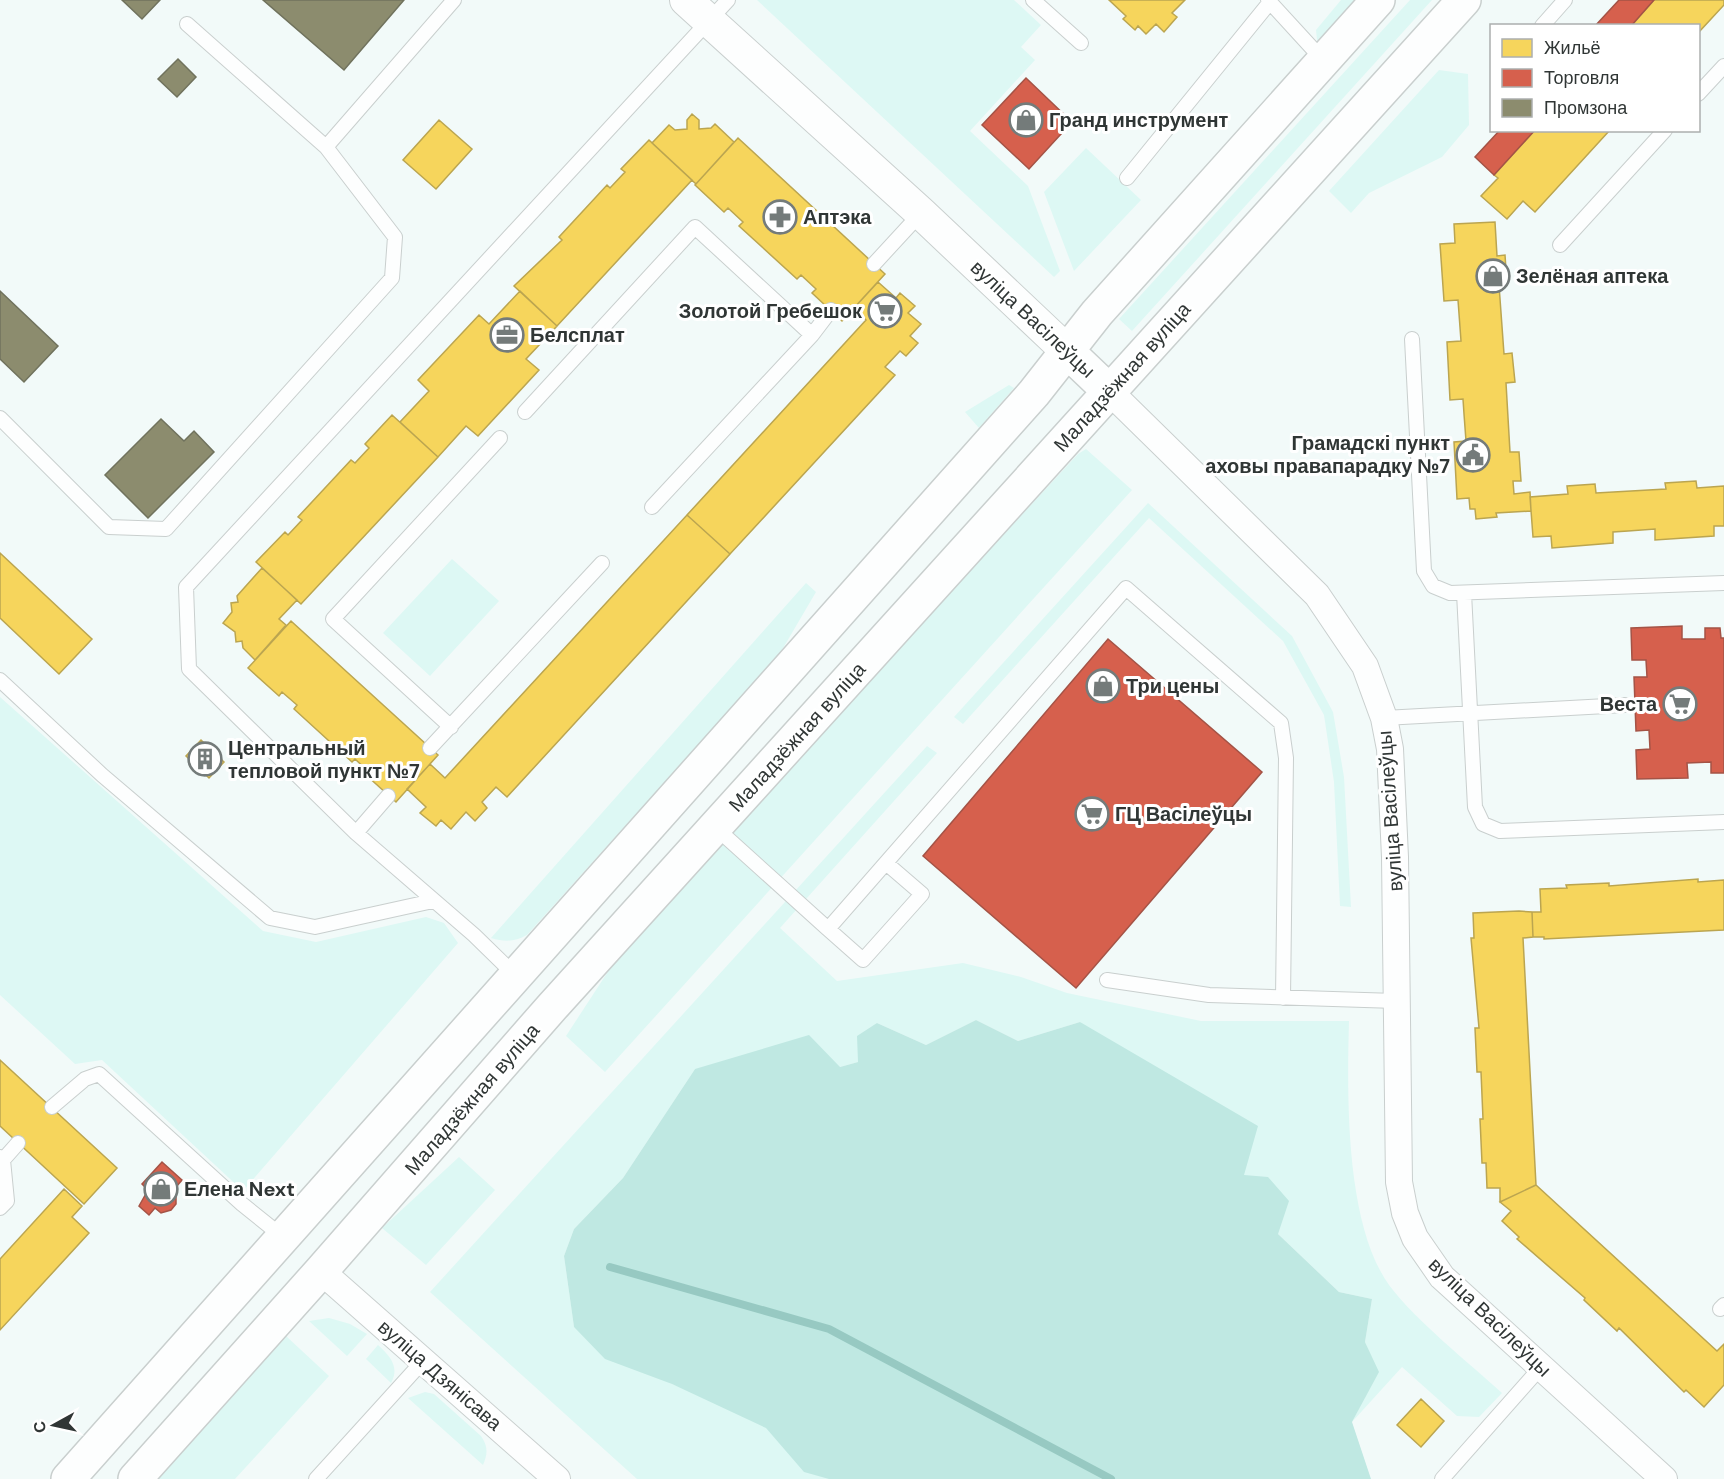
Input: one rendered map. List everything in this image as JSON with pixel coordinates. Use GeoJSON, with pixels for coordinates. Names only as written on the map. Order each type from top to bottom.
{"type":"FeatureCollection","features":[{"type":"Feature","properties":{"kind":"main road"},"geometry":{"type":"LineString","coordinates":[[68,1479],[1035,393],[1097,313],[1378,0]]}},
{"type":"Feature","properties":{"kind":"main road","name":"Маладзёжная вуліца"},"geometry":{"type":"LineString","coordinates":[[135,1479],[552,1007],[1464,0]]}},
{"type":"Feature","properties":{"kind":"main road","name":"вуліца Васілеўцы"},"geometry":{"type":"LineString","coordinates":[[1067,351],[1109,391]]}},
{"type":"Feature","properties":{"kind":"main road"},"geometry":{"type":"LineString","coordinates":[[515,975],[552,1007]]}},
{"type":"Feature","properties":{"kind":"main road"},"geometry":{"type":"LineString","coordinates":[[283,1237],[321,1271]]}},
{"type":"Feature","properties":{"kind":"street","name":"вуліца Васілеўцы"},"geometry":{"type":"LineString","coordinates":[[686,0],[718,10],[921,213],[1067,351]]}},
{"type":"Feature","properties":{"kind":"street","name":"вуліца Васілеўцы"},"geometry":{"type":"LineString","coordinates":[[1109,391],[1317,595],[1365,666],[1384,718],[1390,749],[1395,857],[1397,1153],[1408,1222],[1415,1238],[1442,1277],[1664,1479]]}},
{"type":"Feature","properties":{"kind":"street","name":"вуліца Дзянісава"},"geometry":{"type":"LineString","coordinates":[[321,1271],[558,1479]]}},
{"type":"Feature","properties":{"kind":"lane"},"geometry":{"type":"LineString","coordinates":[[326,147],[454,0]]}},
{"type":"Feature","properties":{"kind":"lane"},"geometry":{"type":"LineString","coordinates":[[1033,0],[1081,43]]}},
{"type":"Feature","properties":{"kind":"lane"},"geometry":{"type":"LineString","coordinates":[[1544,24],[1565,0]]}},
{"type":"Feature","properties":{"kind":"lane"},"geometry":{"type":"LineString","coordinates":[[1127,178],[1269,1],[1323,60]]}},
{"type":"Feature","properties":{"kind":"lane"},"geometry":{"type":"LineString","coordinates":[[515,975],[474,935],[356,833],[189,669],[186,587],[718,10]]}},
{"type":"Feature","properties":{"kind":"lane"},"geometry":{"type":"LineString","coordinates":[[0,418],[109,526],[166,529],[392,278],[395,237],[326,147],[187,24]]}},
{"type":"Feature","properties":{"kind":"lane"},"geometry":{"type":"LineString","coordinates":[[1700,92],[1724,66]]}},
{"type":"Feature","properties":{"kind":"lane"},"geometry":{"type":"LineString","coordinates":[[1560,245],[1663,132]]}},
{"type":"Feature","properties":{"kind":"lane"},"geometry":{"type":"LineString","coordinates":[[874,264],[921,213]]}},
{"type":"Feature","properties":{"kind":"lane"},"geometry":{"type":"LineString","coordinates":[[525,412],[695,227],[812,335]]}},
{"type":"Feature","properties":{"kind":"lane"},"geometry":{"type":"LineString","coordinates":[[652,507],[812,335],[831,310]]}},
{"type":"Feature","properties":{"kind":"lane"},"geometry":{"type":"LineString","coordinates":[[1412,339],[1424,571],[1427,580],[1441,591],[1464,593],[1724,583]]}},
{"type":"Feature","properties":{"kind":"lane"},"geometry":{"type":"LineString","coordinates":[[451,727],[333,620],[500,438]]}},
{"type":"Feature","properties":{"kind":"lane"},"geometry":{"type":"LineString","coordinates":[[430,748],[602,563]]}},
{"type":"Feature","properties":{"kind":"lane"},"geometry":{"type":"LineString","coordinates":[[828,929],[1126,588],[1281,723],[1286,758],[1283,998]]}},
{"type":"Feature","properties":{"kind":"lane"},"geometry":{"type":"LineString","coordinates":[[1464,593],[1475,807],[1483,824],[1500,831],[1724,822]]}},
{"type":"Feature","properties":{"kind":"lane"},"geometry":{"type":"LineString","coordinates":[[0,680],[102,775],[270,918],[315,927],[433,901]]}},
{"type":"Feature","properties":{"kind":"lane"},"geometry":{"type":"LineString","coordinates":[[1384,718],[1625,705]]}},
{"type":"Feature","properties":{"kind":"lane"},"geometry":{"type":"LineString","coordinates":[[356,833],[388,795]]}},
{"type":"Feature","properties":{"kind":"lane"},"geometry":{"type":"LineString","coordinates":[[715,827],[863,960],[921,894],[886,863]]}},
{"type":"Feature","properties":{"kind":"lane"},"geometry":{"type":"LineString","coordinates":[[1107,980],[1209,995],[1396,1001]]}},
{"type":"Feature","properties":{"kind":"lane"},"geometry":{"type":"LineString","coordinates":[[52,1107],[85,1079],[99,1074],[242,1204],[283,1237]]}},
{"type":"Feature","properties":{"kind":"lane"},"geometry":{"type":"LineString","coordinates":[[0,1208],[7,1201],[2,1158],[18,1143]]}},
{"type":"Feature","properties":{"kind":"lane"},"geometry":{"type":"LineString","coordinates":[[316,1479],[424,1360]]}},
{"type":"Feature","properties":{"kind":"lane"},"geometry":{"type":"LineString","coordinates":[[1442,1479],[1541,1367]]}},
{"type":"Feature","properties":{"kind":"shaded area"},"geometry":{"type":"Polygon","coordinates":[[[757,0],[1014,0],[1041,25],[1021,47],[1035,60],[970,131],[1028,186],[1060,271],[1054,277],[757,0]]]}},
{"type":"Feature","properties":{"kind":"shaded area"},"geometry":{"type":"Polygon","coordinates":[[[1341,0],[1361,0],[1322,42],[1317,40],[1316,30],[1341,0]]]}},
{"type":"Feature","properties":{"kind":"shaded area"},"geometry":{"type":"Polygon","coordinates":[[[1410,0],[1432,0],[1132,331],[1119,319],[1410,0]]]}},
{"type":"Feature","properties":{"kind":"shaded area"},"geometry":{"type":"Polygon","coordinates":[[[1439,70],[1468,74],[1469,125],[1442,157],[1369,193],[1351,213],[1329,191],[1439,70]]]}},
{"type":"Feature","properties":{"kind":"shaded area"},"geometry":{"type":"Polygon","coordinates":[[[1086,148],[1141,200],[1074,271],[1044,192],[1086,148]]]}},
{"type":"Feature","properties":{"kind":"shaded area"},"geometry":{"type":"Polygon","coordinates":[[[1009,385],[1014,388],[979,428],[965,412],[1009,385]]]}},
{"type":"Feature","properties":{"kind":"shaded area"},"geometry":{"type":"Polygon","coordinates":[[[1086,449],[1132,490],[605,1072],[566,1036],[611,967],[811,743],[1078,454],[1086,449]]]}},
{"type":"Feature","properties":{"kind":"shaded area"},"geometry":{"type":"Polygon","coordinates":[[[1148,503],[1292,636],[1333,712],[1344,777],[1351,907],[1340,906],[1334,782],[1324,715],[1283,641],[1149,518],[963,724],[954,717],[1148,503]]]}},
{"type":"Feature","properties":{"kind":"shaded area"},"geometry":{"type":"Polygon","coordinates":[[[452,559],[499,601],[430,676],[383,633],[452,559]]]}},
{"type":"Feature","properties":{"kind":"shaded area"},"geometry":{"type":"Polygon","coordinates":[[[806,583],[816,592],[779,655],[527,935],[509,941],[491,938],[806,583]]]}},
{"type":"Feature","properties":{"kind":"shaded area"},"geometry":{"type":"Polygon","coordinates":[[[0,697],[263,931],[316,942],[426,917],[444,923],[458,943],[243,1191],[102,1060],[75,1064],[0,995],[0,697]]]}},
{"type":"Feature","properties":{"kind":"shaded area"},"geometry":{"type":"Polygon","coordinates":[[[927,746],[937,753],[780,928],[837,981],[963,963],[1021,977],[1067,993],[1201,1021],[1349,1021],[1349,1121],[1356,1194],[1364,1228],[1375,1259],[1389,1285],[1400,1299],[1502,1393],[1479,1417],[1457,1416],[1402,1367],[1352,1422],[1378,1372],[1365,1342],[1372,1299],[1339,1292],[1278,1234],[1243,1175],[1080,1022],[1018,1041],[976,1020],[926,1045],[877,1023],[858,1062],[840,1067],[695,1069],[623,1178],[574,1229],[564,1256],[574,1327],[672,1384],[911,1479],[637,1479],[430,1292],[927,746]]]}},
{"type":"Feature","properties":{"kind":"shaded area"},"geometry":{"type":"Polygon","coordinates":[[[976,1020],[1018,1041],[1080,1022],[1258,1126],[1244,1175],[1268,1177],[1289,1201],[1278,1234],[1339,1292],[1372,1299],[1365,1342],[1379,1372],[1352,1422],[1371,1479],[829,1479],[804,1472],[766,1428],[672,1384],[605,1359],[574,1327],[564,1256],[574,1229],[623,1178],[695,1069],[809,1035],[840,1067],[858,1062],[857,1036],[877,1023],[926,1045],[976,1020]]]}},
{"type":"Feature","properties":{"kind":"shaded area"},"geometry":{"type":"Polygon","coordinates":[[[459,1157],[495,1190],[426,1265],[382,1228],[459,1157]]]}},
{"type":"Feature","properties":{"kind":"shaded area"},"geometry":{"type":"Polygon","coordinates":[[[329,1318],[350,1324],[367,1334],[347,1356],[309,1321],[329,1318]]]}},
{"type":"Feature","properties":{"kind":"shaded area"},"geometry":{"type":"Polygon","coordinates":[[[286,1336],[329,1376],[235,1479],[155,1479],[286,1336]]]}},
{"type":"Feature","properties":{"kind":"shaded area"},"geometry":{"type":"Polygon","coordinates":[[[378,1345],[390,1358],[394,1367],[394,1377],[391,1383],[366,1359],[378,1345]]]}},
{"type":"Feature","properties":{"kind":"shaded area"},"geometry":{"type":"Polygon","coordinates":[[[425,1392],[434,1394],[481,1436],[487,1450],[483,1465],[408,1398],[425,1392]]]}},
{"type":"Feature","properties":{"kind":"building: Жильё"},"geometry":{"type":"Polygon","coordinates":[[[1109,0],[1185,0],[1172,13],[1177,17],[1164,32],[1156,24],[1146,34],[1138,26],[1135,30],[1123,19],[1126,16],[1109,0]]]}},
{"type":"Feature","properties":{"kind":"building: Жильё"},"geometry":{"type":"Polygon","coordinates":[[[1654,0],[1724,0],[1724,5],[1700,31],[1700,24],[1633,24],[1654,0]]]}},
{"type":"Feature","properties":{"kind":"building: Жильё"},"geometry":{"type":"Polygon","coordinates":[[[692,114],[699,120],[699,129],[711,128],[715,124],[734,142],[696,184],[652,143],[669,125],[675,130],[687,129],[687,120],[692,114]]]}},
{"type":"Feature","properties":{"kind":"building: Жильё"},"geometry":{"type":"Polygon","coordinates":[[[439,120],[472,149],[436,189],[403,160],[439,120]]]}},
{"type":"Feature","properties":{"kind":"building: Жильё"},"geometry":{"type":"Polygon","coordinates":[[[1533,132],[1608,132],[1535,212],[1523,201],[1507,219],[1481,196],[1498,178],[1494,175],[1533,132]]]}},
{"type":"Feature","properties":{"kind":"building: Жильё"},"geometry":{"type":"Polygon","coordinates":[[[738,138],[885,274],[842,321],[812,293],[816,289],[801,275],[797,279],[739,226],[743,222],[728,208],[724,212],[695,185],[738,138]]]}},
{"type":"Feature","properties":{"kind":"building: Жильё"},"geometry":{"type":"Polygon","coordinates":[[[649,140],[692,180],[557,326],[514,286],[562,240],[559,237],[607,185],[610,188],[625,172],[621,169],[649,140]]]}},
{"type":"Feature","properties":{"kind":"building: Жильё"},"geometry":{"type":"Polygon","coordinates":[[[1495,222],[1497,256],[1505,255],[1507,284],[1499,285],[1504,354],[1512,353],[1515,382],[1506,383],[1510,452],[1519,452],[1521,481],[1513,481],[1514,494],[1530,492],[1531,511],[1496,513],[1497,517],[1476,519],[1475,509],[1470,509],[1469,498],[1457,499],[1454,442],[1466,441],[1463,399],[1450,400],[1447,342],[1461,341],[1458,300],[1444,301],[1440,244],[1455,243],[1454,224],[1495,222]]]}},
{"type":"Feature","properties":{"kind":"building: Жильё"},"geometry":{"type":"Polygon","coordinates":[[[878,282],[896,298],[900,293],[915,306],[908,313],[921,324],[910,336],[918,343],[906,356],[900,351],[885,367],[895,375],[730,554],[687,515],[866,320],[854,308],[878,282]]]}},
{"type":"Feature","properties":{"kind":"building: Жильё"},"geometry":{"type":"Polygon","coordinates":[[[520,291],[557,326],[526,359],[539,370],[478,436],[466,426],[438,457],[400,422],[429,391],[418,380],[479,315],[489,324],[520,291]]]}},
{"type":"Feature","properties":{"kind":"building: Жильё"},"geometry":{"type":"Polygon","coordinates":[[[392,415],[438,457],[301,604],[256,562],[285,532],[288,535],[302,520],[298,517],[351,460],[355,463],[369,448],[365,444],[392,415]]]}},
{"type":"Feature","properties":{"kind":"building: Жильё"},"geometry":{"type":"Polygon","coordinates":[[[1696,481],[1697,488],[1724,486],[1724,526],[1714,526],[1714,536],[1655,540],[1655,529],[1613,532],[1613,543],[1552,548],[1551,536],[1533,537],[1530,497],[1568,494],[1567,486],[1595,484],[1596,493],[1666,489],[1665,483],[1696,481]]]}},
{"type":"Feature","properties":{"kind":"building: Жильё"},"geometry":{"type":"Polygon","coordinates":[[[687,515],[730,554],[507,797],[496,787],[482,802],[487,808],[475,821],[466,812],[451,829],[441,820],[436,826],[420,813],[426,807],[407,789],[430,764],[445,778],[687,515]]]}},
{"type":"Feature","properties":{"kind":"building: Жильё"},"geometry":{"type":"Polygon","coordinates":[[[0,553],[92,639],[59,674],[0,618],[0,553]]]}},
{"type":"Feature","properties":{"kind":"building: Жильё"},"geometry":{"type":"Polygon","coordinates":[[[262,568],[297,600],[279,619],[286,625],[255,660],[243,648],[242,641],[236,642],[235,632],[223,623],[232,612],[231,603],[238,602],[237,596],[262,568]]]}},
{"type":"Feature","properties":{"kind":"building: Жильё"},"geometry":{"type":"Polygon","coordinates":[[[291,621],[438,755],[396,802],[366,775],[369,772],[355,759],[352,762],[294,709],[297,705],[282,692],[279,696],[248,668],[291,621]]]}},
{"type":"Feature","properties":{"kind":"building: Жильё","name":"Центральный тепловой пункт №7"},"geometry":{"type":"Polygon","coordinates":[[[201,740],[224,762],[209,778],[186,756],[201,740]]]}},
{"type":"Feature","properties":{"kind":"building: Жильё"},"geometry":{"type":"Polygon","coordinates":[[[1698,879],[1698,882],[1724,880],[1724,930],[1544,939],[1544,937],[1533,937],[1532,912],[1541,912],[1540,889],[1567,888],[1566,885],[1609,883],[1609,886],[1698,879]]]}},
{"type":"Feature","properties":{"kind":"building: Жильё"},"geometry":{"type":"Polygon","coordinates":[[[1532,912],[1533,937],[1523,938],[1536,1185],[1500,1202],[1500,1188],[1487,1188],[1486,1163],[1482,1163],[1481,1072],[1477,1072],[1475,1028],[1479,1028],[1471,938],[1474,938],[1473,913],[1532,912]]]}},
{"type":"Feature","properties":{"kind":"building: Жильё"},"geometry":{"type":"Polygon","coordinates":[[[0,1060],[117,1168],[84,1204],[0,1126],[0,1060]]]}},
{"type":"Feature","properties":{"kind":"building: Жильё"},"geometry":{"type":"Polygon","coordinates":[[[1536,1185],[1717,1351],[1724,1344],[1724,1385],[1704,1407],[1686,1390],[1684,1392],[1619,1328],[1617,1331],[1584,1300],[1585,1298],[1517,1239],[1519,1237],[1502,1221],[1511,1211],[1500,1202],[1536,1185]]]}},
{"type":"Feature","properties":{"kind":"building: Жильё"},"geometry":{"type":"Polygon","coordinates":[[[64,1189],[82,1206],[72,1217],[89,1233],[0,1330],[0,1259],[64,1189]]]}},
{"type":"Feature","properties":{"kind":"building: Жильё"},"geometry":{"type":"Polygon","coordinates":[[[1421,1399],[1444,1421],[1421,1447],[1397,1425],[1421,1399]]]}},
{"type":"Feature","properties":{"kind":"building: Торговля"},"geometry":{"type":"Polygon","coordinates":[[[1619,0],[1654,0],[1633,24],[1597,24],[1619,0]]]}},
{"type":"Feature","properties":{"kind":"building: Торговля"},"geometry":{"type":"Polygon","coordinates":[[[1026,78],[1072,122],[1029,169],[982,125],[1026,78]]]}},
{"type":"Feature","properties":{"kind":"building: Торговля"},"geometry":{"type":"Polygon","coordinates":[[[1498,132],[1533,132],[1494,175],[1475,157],[1498,132]]]}},
{"type":"Feature","properties":{"kind":"building: Торговля","name":"Веста"},"geometry":{"type":"Polygon","coordinates":[[[1682,626],[1682,639],[1705,639],[1705,628],[1720,628],[1721,638],[1724,638],[1724,773],[1711,773],[1711,762],[1687,763],[1688,778],[1637,779],[1636,750],[1650,749],[1649,730],[1636,731],[1634,677],[1647,677],[1646,660],[1632,660],[1631,628],[1682,626]]]}},
{"type":"Feature","properties":{"kind":"building: Торговля","name":"ГЦ Васілеўцы"},"geometry":{"type":"Polygon","coordinates":[[[1108,639],[1262,772],[1076,988],[923,856],[1108,639]]]}},
{"type":"Feature","properties":{"kind":"building: Торговля","name":"Елена Next"},"geometry":{"type":"Polygon","coordinates":[[[162,1162],[182,1180],[176,1187],[176,1204],[171,1210],[161,1213],[155,1208],[149,1215],[139,1206],[148,1190],[142,1184],[162,1162]]]}},
{"type":"Feature","properties":{"kind":"building: Промзона"},"geometry":{"type":"Polygon","coordinates":[[[122,0],[160,0],[142,19],[122,0]]]}},
{"type":"Feature","properties":{"kind":"building: Промзона"},"geometry":{"type":"Polygon","coordinates":[[[263,0],[404,0],[344,70],[263,0]]]}},
{"type":"Feature","properties":{"kind":"building: Промзона"},"geometry":{"type":"Polygon","coordinates":[[[178,59],[196,77],[177,97],[158,79],[178,59]]]}},
{"type":"Feature","properties":{"kind":"building: Промзона"},"geometry":{"type":"Polygon","coordinates":[[[0,291],[58,346],[24,382],[0,359],[0,291]]]}},
{"type":"Feature","properties":{"kind":"building: Промзона"},"geometry":{"type":"Polygon","coordinates":[[[161,419],[184,441],[194,431],[214,452],[148,518],[105,475],[161,419]]]}},
{"type":"Feature","properties":{"kind":"waterway"},"geometry":{"type":"LineString","coordinates":[[610,1267],[829,1329],[1111,1479]]}},
{"type":"Feature","properties":{"kind":"place","name":"Гранд инструмент"},"geometry":{"type":"Point","coordinates":[1026,120]}},
{"type":"Feature","properties":{"kind":"place","name":"Аптэка"},"geometry":{"type":"Point","coordinates":[780,217]}},
{"type":"Feature","properties":{"kind":"place","name":"Зелёная аптека"},"geometry":{"type":"Point","coordinates":[1493,276]}},
{"type":"Feature","properties":{"kind":"place","name":"Золотой Гребешок"},"geometry":{"type":"Point","coordinates":[885,311]}},
{"type":"Feature","properties":{"kind":"place","name":"Белсплат"},"geometry":{"type":"Point","coordinates":[507,335]}},
{"type":"Feature","properties":{"kind":"place","name":"Грамадскі пункт аховы правапарадку №7"},"geometry":{"type":"Point","coordinates":[1473,455]}},
{"type":"Feature","properties":{"kind":"place","name":"Три цены"},"geometry":{"type":"Point","coordinates":[1103,686]}},
{"type":"Feature","properties":{"kind":"place","name":"Веста"},"geometry":{"type":"Point","coordinates":[1680,704]}},
{"type":"Feature","properties":{"kind":"place","name":"Центральный тепловой пункт №7"},"geometry":{"type":"Point","coordinates":[205,759]}},
{"type":"Feature","properties":{"kind":"place","name":"ГЦ Васілеўцы"},"geometry":{"type":"Point","coordinates":[1092,814]}},
{"type":"Feature","properties":{"kind":"place","name":"Елена Next"},"geometry":{"type":"Point","coordinates":[161,1189]}}]}
